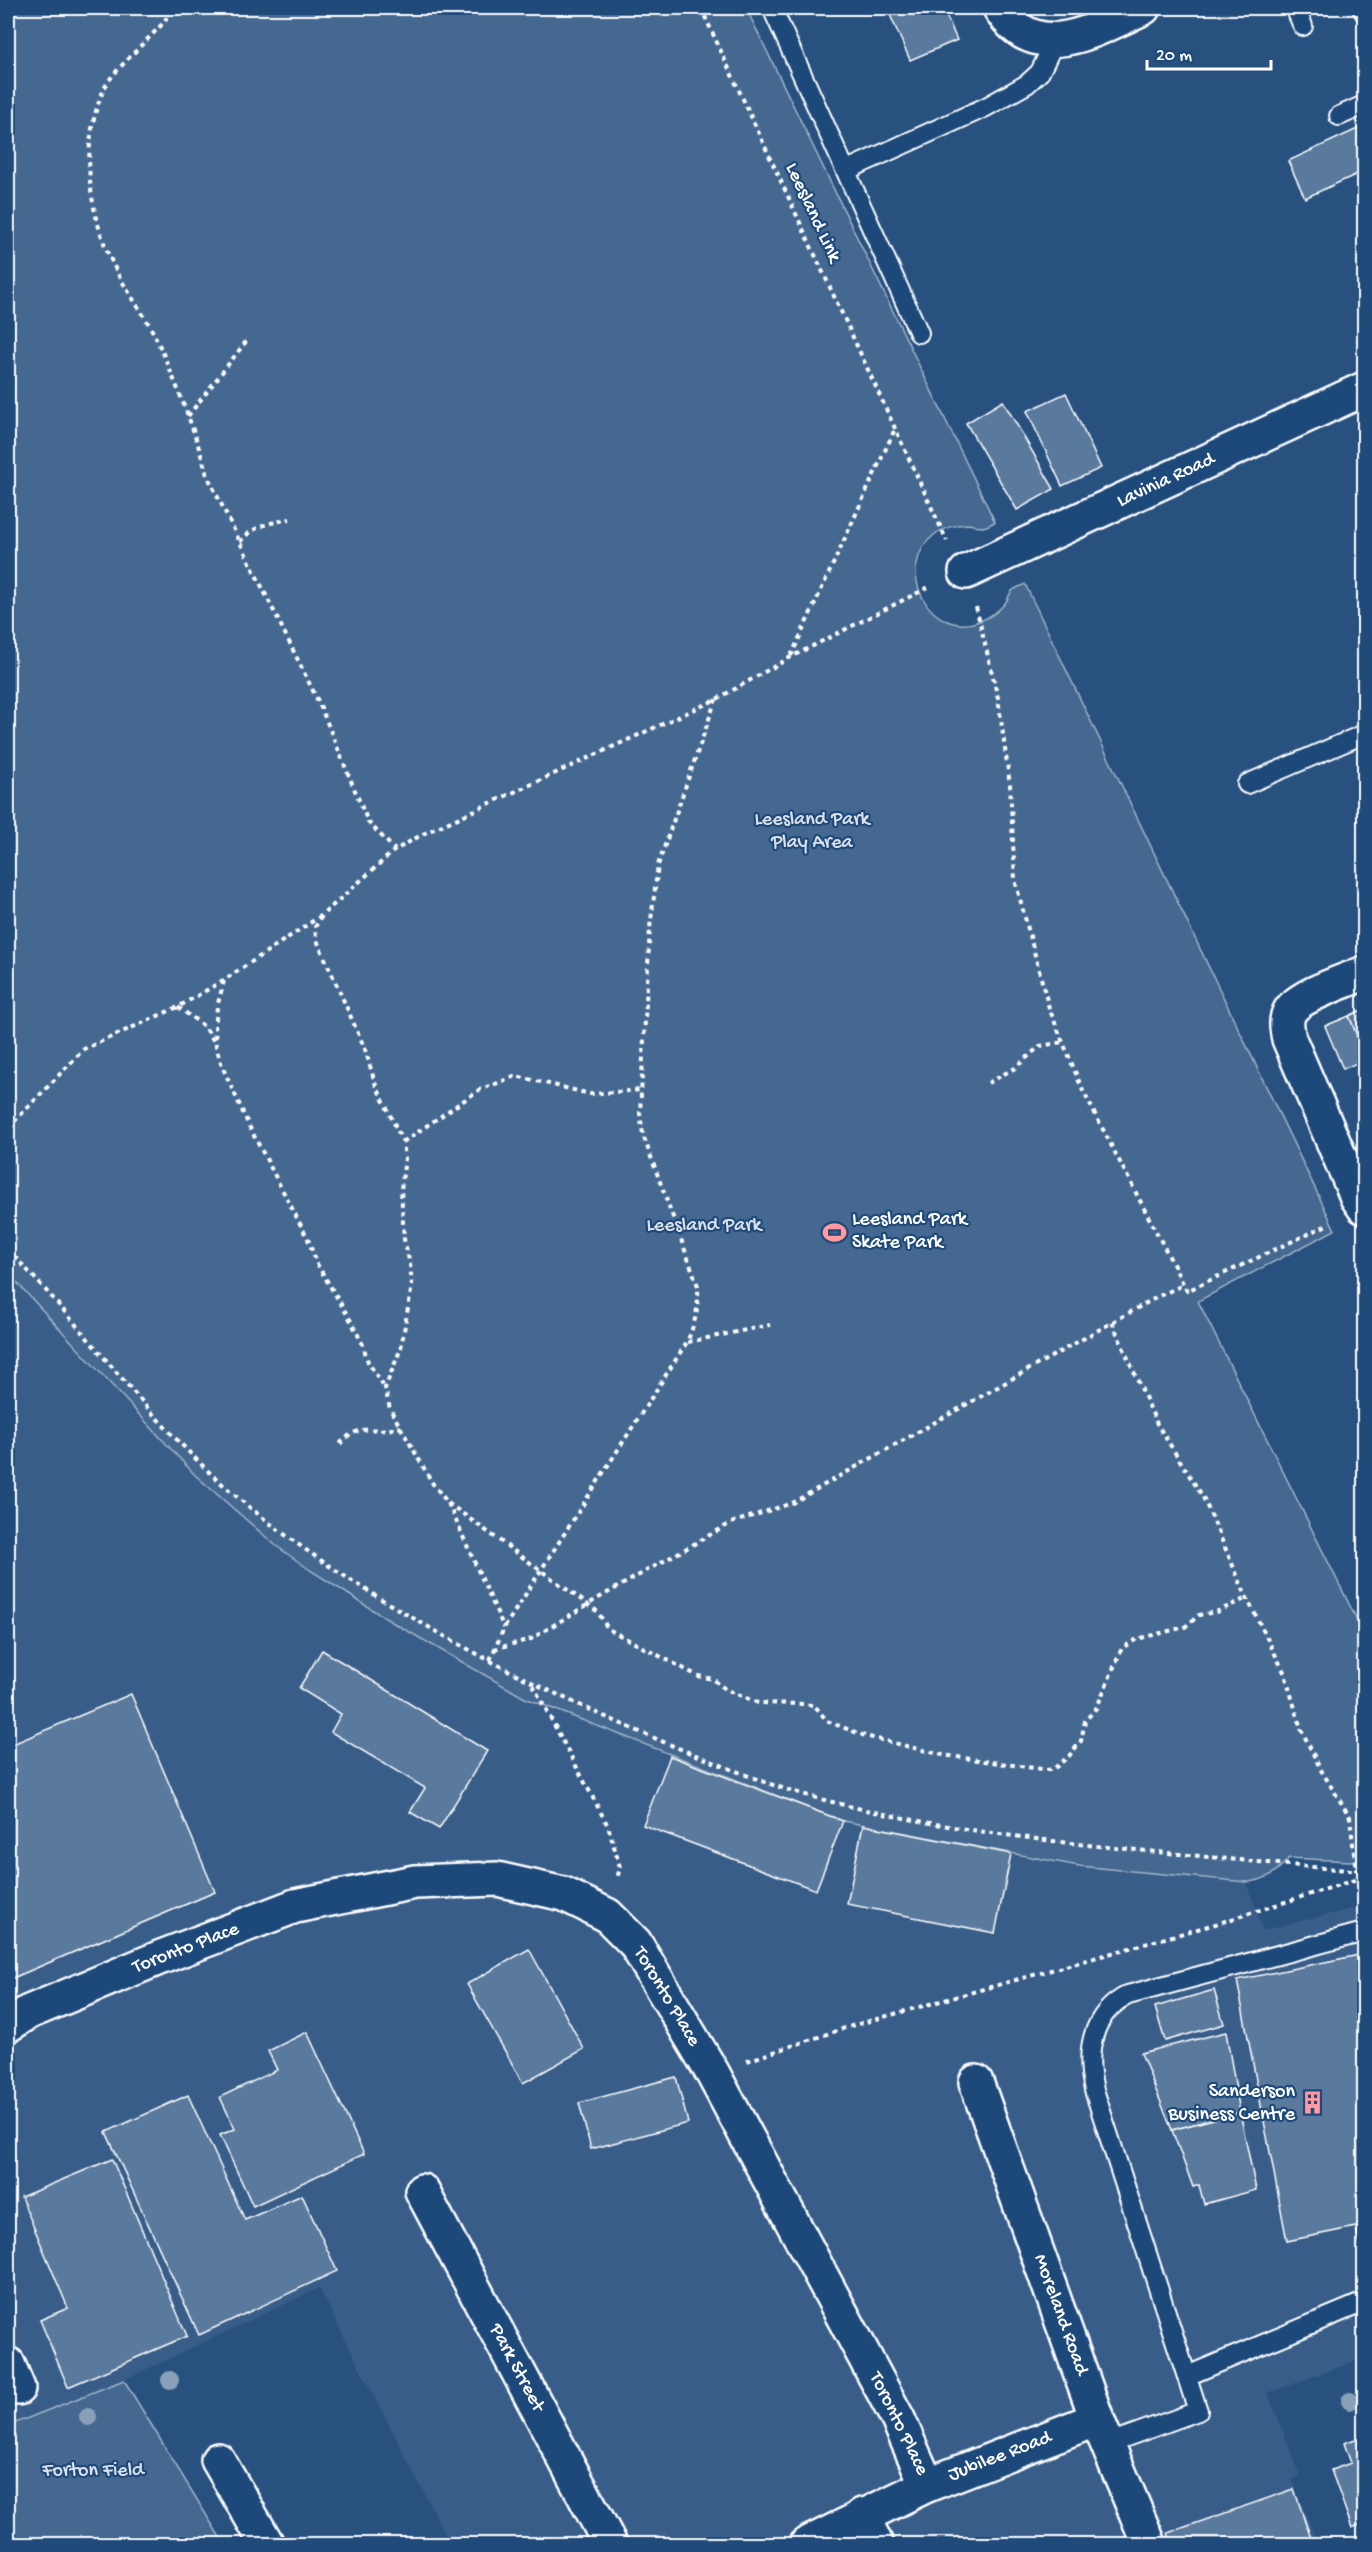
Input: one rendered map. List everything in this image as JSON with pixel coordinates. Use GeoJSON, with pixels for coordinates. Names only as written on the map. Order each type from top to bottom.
{"type":"FeatureCollection","features":[{"type":"Feature","properties":{"kind":"street"},"geometry":{"type":"LineString","coordinates":[[1000,8],[1019,30],[1036,38],[1055,41],[1076,36],[1143,8]]}},
{"type":"Feature","properties":{"kind":"street","name":"Lavinia Road"},"geometry":{"type":"LineString","coordinates":[[966,572],[1365,389]]}},
{"type":"Feature","properties":{"kind":"street"},"geometry":{"type":"LineString","coordinates":[[1364,1207],[1345,1170],[1289,1039],[1288,1013],[1296,1004],[1365,974]]}},
{"type":"Feature","properties":{"kind":"street","name":"Toronto Place"},"geometry":{"type":"LineString","coordinates":[[8,2025],[29,2012],[295,1906],[415,1882],[497,1879],[564,1894],[606,1915],[635,1943],[712,2072],[898,2419],[927,2485]]}},
{"type":"Feature","properties":{"kind":"street","name":"Moreland Road"},"geometry":{"type":"LineString","coordinates":[[976,2082],[1102,2432],[1149,2544]]}},
{"type":"Feature","properties":{"kind":"street","name":"Park Street"},"geometry":{"type":"LineString","coordinates":[[422,2191],[610,2544]]}},
{"type":"Feature","properties":{"kind":"street","name":"Jubilee Road"},"geometry":{"type":"LineString","coordinates":[[807,2544],[927,2485],[1102,2432]]}},
{"type":"Feature","properties":{"kind":"street"},"geometry":{"type":"LineString","coordinates":[[218,2460],[267,2544]]}},
{"type":"Feature","properties":{"kind":"street"},"geometry":{"type":"LineString","coordinates":[[862,2516],[876,2544]]}},
{"type":"Feature","properties":{"kind":"lane"},"geometry":{"type":"LineString","coordinates":[[772,8],[848,170],[919,333]]}},
{"type":"Feature","properties":{"kind":"lane"},"geometry":{"type":"LineString","coordinates":[[1295,8],[1303,26]]}},
{"type":"Feature","properties":{"kind":"lane"},"geometry":{"type":"LineString","coordinates":[[1362,8],[1365,12]]}},
{"type":"Feature","properties":{"kind":"lane"},"geometry":{"type":"LineString","coordinates":[[848,170],[986,107],[1027,84],[1040,72],[1055,41]]}},
{"type":"Feature","properties":{"kind":"lane"},"geometry":{"type":"LineString","coordinates":[[1339,116],[1365,105]]}},
{"type":"Feature","properties":{"kind":"lane"},"geometry":{"type":"LineString","coordinates":[[1247,784],[1365,734]]}},
{"type":"Feature","properties":{"kind":"lane"},"geometry":{"type":"LineString","coordinates":[[1102,2432],[1198,2411],[1095,2090],[1090,2064],[1094,2034],[1108,2009],[1128,1995],[1365,1932]]}},
{"type":"Feature","properties":{"kind":"lane"},"geometry":{"type":"LineString","coordinates":[[1187,2376],[1365,2302]]}},
{"type":"Feature","properties":{"kind":"path"},"geometry":{"type":"LineString","coordinates":[[165,8],[166,20],[106,85],[96,108],[90,147],[91,198],[102,240],[118,274],[155,337],[188,416],[207,475],[319,703],[368,822],[395,850]]}},
{"type":"Feature","properties":{"kind":"path","name":"Leesland Link"},"geometry":{"type":"LineString","coordinates":[[701,8],[940,527]]}},
{"type":"Feature","properties":{"kind":"path"},"geometry":{"type":"LineString","coordinates":[[188,416],[248,339]]}},
{"type":"Feature","properties":{"kind":"path"},"geometry":{"type":"LineString","coordinates":[[791,657],[895,430]]}},
{"type":"Feature","properties":{"kind":"path"},"geometry":{"type":"LineString","coordinates":[[240,542],[248,532],[262,525],[290,519]]}},
{"type":"Feature","properties":{"kind":"path"},"geometry":{"type":"LineString","coordinates":[[8,1128],[84,1049],[178,1007],[225,980],[322,915],[395,850],[425,833],[717,699],[791,657],[914,593],[966,572],[982,627],[998,698],[1010,785],[1015,880],[1049,1008],[1083,1091],[1186,1291],[1364,1207]]}},
{"type":"Feature","properties":{"kind":"path"},"geometry":{"type":"LineString","coordinates":[[490,1660],[504,1628],[687,1342],[696,1322],[699,1304],[698,1287],[642,1135],[642,1090],[650,928],[658,866],[717,699]]}},
{"type":"Feature","properties":{"kind":"path"},"geometry":{"type":"LineString","coordinates":[[322,915],[315,927],[316,938],[365,1049],[375,1083],[403,1142],[405,1158],[401,1189],[404,1239],[412,1285],[401,1348],[385,1388]]}},
{"type":"Feature","properties":{"kind":"path"},"geometry":{"type":"LineString","coordinates":[[216,1046],[217,1007],[225,980]]}},
{"type":"Feature","properties":{"kind":"path"},"geometry":{"type":"LineString","coordinates":[[178,1007],[205,1027],[216,1046],[232,1093],[308,1239],[317,1264],[351,1321],[363,1345],[368,1362],[385,1388],[390,1409],[433,1484],[448,1503],[504,1628]]}},
{"type":"Feature","properties":{"kind":"path"},"geometry":{"type":"LineString","coordinates":[[988,1083],[1015,1068],[1040,1046],[1063,1042]]}},
{"type":"Feature","properties":{"kind":"path"},"geometry":{"type":"LineString","coordinates":[[403,1142],[479,1090],[502,1079],[516,1076],[591,1094],[642,1090]]}},
{"type":"Feature","properties":{"kind":"path"},"geometry":{"type":"LineString","coordinates":[[8,1250],[181,1443],[231,1492],[296,1544],[337,1572],[490,1660],[533,1684],[605,1718],[753,1778],[872,1811],[1043,1842],[1365,1871]]}},
{"type":"Feature","properties":{"kind":"path"},"geometry":{"type":"LineString","coordinates":[[494,1649],[531,1639],[731,1524],[792,1503],[1112,1322],[1183,1285]]}},
{"type":"Feature","properties":{"kind":"path"},"geometry":{"type":"LineString","coordinates":[[1112,1322],[1157,1424],[1203,1497],[1247,1598],[1285,1674],[1301,1729],[1321,1770],[1350,1817],[1356,1870]]}},
{"type":"Feature","properties":{"kind":"path"},"geometry":{"type":"LineString","coordinates":[[687,1342],[770,1324]]}},
{"type":"Feature","properties":{"kind":"path"},"geometry":{"type":"LineString","coordinates":[[340,1444],[351,1432],[369,1428],[385,1431],[401,1427]]}},
{"type":"Feature","properties":{"kind":"path"},"geometry":{"type":"LineString","coordinates":[[448,1503],[598,1612],[609,1629],[698,1676],[713,1679],[725,1689],[758,1702],[814,1706],[827,1721],[865,1736],[944,1755],[1048,1770],[1056,1767],[1069,1756],[1081,1741],[1085,1721],[1097,1707],[1122,1648],[1137,1639],[1185,1628],[1199,1615],[1216,1612],[1247,1598]]}},
{"type":"Feature","properties":{"kind":"path"},"geometry":{"type":"LineString","coordinates":[[533,1684],[608,1826],[620,1867],[606,1915]]}},
{"type":"Feature","properties":{"kind":"path"},"geometry":{"type":"LineString","coordinates":[[712,2072],[859,2024],[1218,1923],[1365,1876]]}},
{"type":"Feature","properties":{"kind":"shaded area"},"geometry":{"type":"Polygon","coordinates":[[[8,1273],[195,1475],[275,1545],[390,1621],[525,1698],[843,1821],[1079,1866],[1247,1882],[1263,1930],[1364,1906],[1364,2358],[1268,2393],[1301,2476],[1292,2480],[1318,2544],[450,2544],[319,2288],[124,2380],[8,2426],[8,1273]]]}},
{"type":"Feature","properties":{"kind":"green space","name":"Leesland Park"},"geometry":{"type":"Polygon","coordinates":[[[8,8],[746,8],[995,522],[982,527],[969,524],[955,526],[934,535],[922,549],[917,565],[917,582],[922,598],[932,611],[946,620],[962,624],[980,621],[991,615],[1004,605],[1013,590],[1025,584],[1335,1230],[1198,1301],[1364,1634],[1364,1860],[1289,1858],[1271,1875],[1247,1882],[1079,1866],[843,1821],[525,1698],[390,1621],[275,1545],[195,1475],[8,1273],[8,8]]]}},
{"type":"Feature","properties":{"kind":"green space","name":"Forton Field"},"geometry":{"type":"Polygon","coordinates":[[[124,2380],[224,2544],[8,2544],[8,2426],[124,2380]]]}},
{"type":"Feature","properties":{"kind":"building"},"geometry":{"type":"Polygon","coordinates":[[[887,8],[943,8],[957,40],[910,60],[887,8]]]}},
{"type":"Feature","properties":{"kind":"building"},"geometry":{"type":"Polygon","coordinates":[[[1364,126],[1364,171],[1305,198],[1288,161],[1364,126]]]}},
{"type":"Feature","properties":{"kind":"building"},"geometry":{"type":"Polygon","coordinates":[[[1066,393],[1101,468],[1062,486],[1027,411],[1066,393]]]}},
{"type":"Feature","properties":{"kind":"building"},"geometry":{"type":"Polygon","coordinates":[[[1003,401],[1054,489],[1017,510],[966,423],[1003,401]]]}},
{"type":"Feature","properties":{"kind":"building"},"geometry":{"type":"Polygon","coordinates":[[[1364,1009],[1364,1053],[1349,1016],[1364,1009]]]}},
{"type":"Feature","properties":{"kind":"building"},"geometry":{"type":"Polygon","coordinates":[[[1349,1016],[1364,1053],[1364,1060],[1343,1069],[1325,1026],[1349,1016]]]}},
{"type":"Feature","properties":{"kind":"building"},"geometry":{"type":"Polygon","coordinates":[[[322,1650],[487,1751],[439,1829],[410,1812],[425,1788],[331,1732],[341,1714],[299,1688],[322,1650]]]}},
{"type":"Feature","properties":{"kind":"building"},"geometry":{"type":"Polygon","coordinates":[[[131,1694],[215,1892],[8,1980],[8,1746],[131,1694]]]}},
{"type":"Feature","properties":{"kind":"building"},"geometry":{"type":"Polygon","coordinates":[[[670,1756],[843,1821],[816,1890],[643,1825],[670,1756]]]}},
{"type":"Feature","properties":{"kind":"building"},"geometry":{"type":"Polygon","coordinates":[[[863,1825],[1011,1854],[995,1933],[847,1904],[863,1825]]]}},
{"type":"Feature","properties":{"kind":"building"},"geometry":{"type":"Polygon","coordinates":[[[529,1949],[584,2049],[523,2083],[467,1984],[529,1949]]]}},
{"type":"Feature","properties":{"kind":"building","name":"Sanderson Business Centre"},"geometry":{"type":"Polygon","coordinates":[[[1364,1954],[1364,2249],[1361,2249],[1356,2227],[1287,2241],[1237,1980],[1364,1954]]]}},
{"type":"Feature","properties":{"kind":"building"},"geometry":{"type":"Polygon","coordinates":[[[1214,1990],[1224,2024],[1165,2041],[1155,2007],[1214,1990]]]}},
{"type":"Feature","properties":{"kind":"building"},"geometry":{"type":"Polygon","coordinates":[[[307,2032],[364,2154],[253,2206],[220,2135],[235,2129],[220,2097],[277,2070],[268,2051],[307,2032]]]}},
{"type":"Feature","properties":{"kind":"building"},"geometry":{"type":"Polygon","coordinates":[[[1226,2032],[1240,2112],[1172,2130],[1141,2053],[1226,2032]]]}},
{"type":"Feature","properties":{"kind":"building"},"geometry":{"type":"Polygon","coordinates":[[[676,2077],[688,2123],[591,2149],[579,2103],[676,2077]]]}},
{"type":"Feature","properties":{"kind":"building"},"geometry":{"type":"Polygon","coordinates":[[[188,2095],[245,2220],[302,2195],[337,2271],[199,2335],[106,2132],[188,2095]]]}},
{"type":"Feature","properties":{"kind":"building"},"geometry":{"type":"Polygon","coordinates":[[[1240,2112],[1256,2190],[1204,2204],[1199,2185],[1193,2187],[1172,2130],[1240,2112]]]}},
{"type":"Feature","properties":{"kind":"building"},"geometry":{"type":"Polygon","coordinates":[[[112,2159],[187,2336],[68,2387],[40,2320],[68,2308],[21,2197],[112,2159]]]}},
{"type":"Feature","properties":{"kind":"building"},"geometry":{"type":"Polygon","coordinates":[[[1364,2436],[1364,2523],[1352,2528],[1331,2470],[1351,2463],[1344,2443],[1364,2436]]]}},
{"type":"Feature","properties":{"kind":"building"},"geometry":{"type":"Polygon","coordinates":[[[1294,2489],[1313,2544],[1172,2544],[1168,2533],[1294,2489]]]}},
{"type":"Feature","properties":{"kind":"place","name":"Leesland Park Skate Park"},"geometry":{"type":"Point","coordinates":[834,1232]}},
{"type":"Feature","properties":{"kind":"place","name":"Sanderson Business Centre"},"geometry":{"type":"Point","coordinates":[1313,2103]}},
{"type":"Feature","properties":{"kind":"park label","name":"Leesland Park Play Area"},"geometry":{"type":"Point","coordinates":[812,832]}}]}
